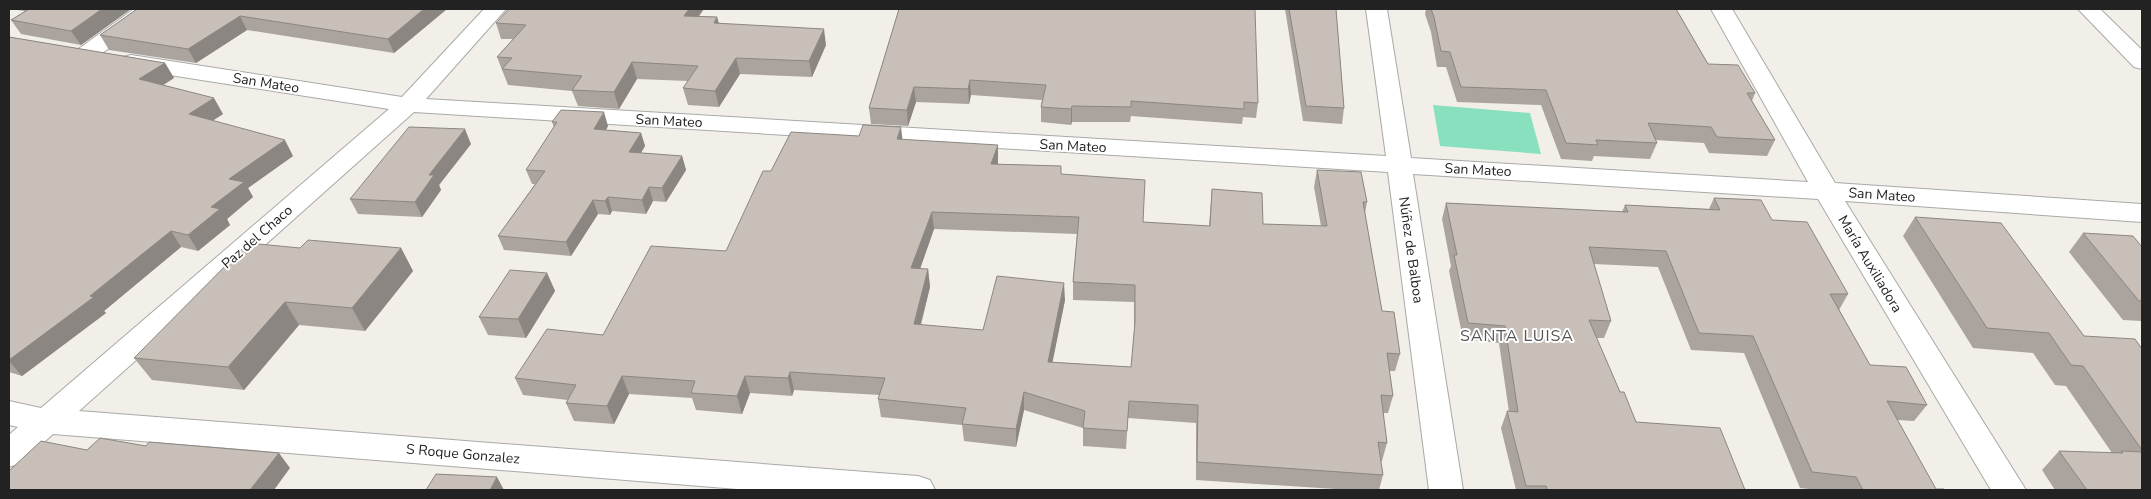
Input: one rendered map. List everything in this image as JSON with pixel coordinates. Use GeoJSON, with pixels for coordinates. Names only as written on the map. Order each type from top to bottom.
{"type":"FeatureCollection","features":[{"type":"Feature","properties":{"kind":"street","name":"San Mateo"},"geometry":{"type":"LineString","coordinates":[[147,9],[75,53],[408,105],[1826,191],[2142,213]]}},
{"type":"Feature","properties":{"kind":"street","name":"Paz del Chaco"},"geometry":{"type":"LineString","coordinates":[[9,454],[408,105],[495,9]]}},
{"type":"Feature","properties":{"kind":"street","name":"Núñez de Balboa"},"geometry":{"type":"LineString","coordinates":[[1377,9],[1446,490]]}},
{"type":"Feature","properties":{"kind":"street","name":"María Auxiliadora"},"geometry":{"type":"LineString","coordinates":[[1722,9],[1826,191],[2009,490]]}},
{"type":"Feature","properties":{"kind":"street"},"geometry":{"type":"LineString","coordinates":[[2088,9],[2142,62]]}},
{"type":"Feature","properties":{"kind":"street","name":"S Roque Gonzalez"},"geometry":{"type":"LineString","coordinates":[[9,413],[46,421],[918,490]]}},
{"type":"Feature","properties":{"kind":"green space"},"geometry":{"type":"Polygon","coordinates":[[[1433,105],[1530,113],[1541,154],[1440,146],[1433,105]]]}},
{"type":"Feature","properties":{"kind":"building"},"geometry":{"type":"Polygon","coordinates":[[[29,9],[102,9],[71,31],[11,20],[29,9]]]}},
{"type":"Feature","properties":{"kind":"building"},"geometry":{"type":"Polygon","coordinates":[[[137,9],[424,9],[388,39],[240,16],[188,49],[100,35],[137,9]]]}},
{"type":"Feature","properties":{"kind":"building"},"geometry":{"type":"Polygon","coordinates":[[[509,9],[689,9],[684,16],[717,17],[714,23],[824,29],[809,61],[736,58],[715,91],[683,88],[698,66],[632,62],[614,92],[572,90],[582,76],[502,69],[512,58],[497,57],[526,25],[496,23],[509,9]]]}},
{"type":"Feature","properties":{"kind":"building"},"geometry":{"type":"Polygon","coordinates":[[[899,9],[1255,9],[1258,103],[1244,102],[1244,109],[1131,101],[1131,107],[1072,106],[1071,109],[1041,107],[1046,85],[970,80],[968,89],[914,87],[907,110],[869,108],[899,9]]]}},
{"type":"Feature","properties":{"kind":"building"},"geometry":{"type":"Polygon","coordinates":[[[1289,9],[1336,9],[1344,108],[1306,106],[1289,9]]]}},
{"type":"Feature","properties":{"kind":"building"},"geometry":{"type":"Polygon","coordinates":[[[1431,9],[1676,9],[1708,64],[1738,65],[1755,93],[1747,93],[1775,140],[1717,137],[1711,127],[1648,123],[1657,143],[1596,140],[1598,145],[1566,143],[1546,90],[1461,87],[1450,52],[1441,51],[1431,9]]]}},
{"type":"Feature","properties":{"kind":"building"},"geometry":{"type":"Polygon","coordinates":[[[9,37],[165,63],[139,79],[214,98],[189,114],[285,140],[229,179],[244,182],[211,207],[220,209],[188,235],[171,231],[90,296],[94,297],[9,360],[9,37]]]}},
{"type":"Feature","properties":{"kind":"building"},"geometry":{"type":"Polygon","coordinates":[[[561,110],[604,112],[594,129],[641,133],[629,152],[682,156],[662,188],[649,187],[642,200],[608,197],[605,201],[593,200],[566,242],[498,236],[545,171],[526,170],[557,122],[552,122],[561,110]]]}},
{"type":"Feature","properties":{"kind":"building"},"geometry":{"type":"Polygon","coordinates":[[[863,125],[901,127],[897,139],[998,145],[991,164],[1061,166],[1061,174],[1145,180],[1143,222],[1210,226],[1212,189],[1262,193],[1263,224],[1327,226],[1317,170],[1361,172],[1367,202],[1363,202],[1382,311],[1394,312],[1400,354],[1387,353],[1393,396],[1381,395],[1387,443],[1378,442],[1383,475],[1197,462],[1198,405],[1129,401],[1127,431],[1083,428],[1085,411],[1024,392],[1016,429],[962,424],[966,408],[878,399],[885,378],[790,372],[788,378],[745,376],[737,396],[691,393],[695,381],[622,376],[607,406],[566,403],[576,385],[515,378],[547,329],[603,335],[651,246],[726,251],[763,171],[771,171],[791,132],[859,136],[863,125]],[[932,212],[911,268],[928,269],[914,324],[983,330],[997,276],[1064,283],[1048,362],[1131,367],[1135,322],[1135,285],[1073,282],[1079,217],[932,212]]]}},
{"type":"Feature","properties":{"kind":"building"},"geometry":{"type":"Polygon","coordinates":[[[409,127],[465,129],[429,175],[434,175],[415,202],[350,199],[409,127]]]}},
{"type":"Feature","properties":{"kind":"building"},"geometry":{"type":"Polygon","coordinates":[[[1714,198],[1761,200],[1772,220],[1807,222],[1848,294],[1830,294],[1870,365],[1906,367],[1927,405],[1887,401],[1936,489],[1944,490],[1863,490],[1856,477],[1812,472],[1753,336],[1699,333],[1666,251],[1589,247],[1611,321],[1589,320],[1620,392],[1624,392],[1636,422],[1720,428],[1745,490],[1547,490],[1546,486],[1526,486],[1507,411],[1518,412],[1505,326],[1468,323],[1454,255],[1457,255],[1446,203],[1628,212],[1625,205],[1720,210],[1714,198]]]}},
{"type":"Feature","properties":{"kind":"building"},"geometry":{"type":"Polygon","coordinates":[[[1915,217],[2001,223],[2084,336],[2135,339],[2142,349],[2142,450],[2083,366],[2071,365],[2049,333],[1987,328],[1915,217]]]}},
{"type":"Feature","properties":{"kind":"building"},"geometry":{"type":"Polygon","coordinates":[[[2083,233],[2133,236],[2142,247],[2142,301],[2139,301],[2083,233]]]}},
{"type":"Feature","properties":{"kind":"building"},"geometry":{"type":"Polygon","coordinates":[[[308,240],[401,248],[352,308],[285,302],[228,367],[134,358],[248,243],[300,248],[308,240]]]}},
{"type":"Feature","properties":{"kind":"building"},"geometry":{"type":"Polygon","coordinates":[[[510,270],[547,273],[518,319],[479,317],[510,270]]]}},
{"type":"Feature","properties":{"kind":"building"},"geometry":{"type":"Polygon","coordinates":[[[100,438],[146,446],[149,442],[279,453],[250,490],[9,490],[9,471],[41,441],[87,450],[100,438]]]}},
{"type":"Feature","properties":{"kind":"building"},"geometry":{"type":"Polygon","coordinates":[[[2059,451],[2142,452],[2142,490],[2087,490],[2059,451]]]}},
{"type":"Feature","properties":{"kind":"building"},"geometry":{"type":"Polygon","coordinates":[[[436,474],[497,477],[490,490],[426,490],[436,474]]]}},
{"type":"Feature","properties":{"kind":"district","name":"SANTA LUISA"},"geometry":{"type":"Point","coordinates":[1517,336]}}]}
